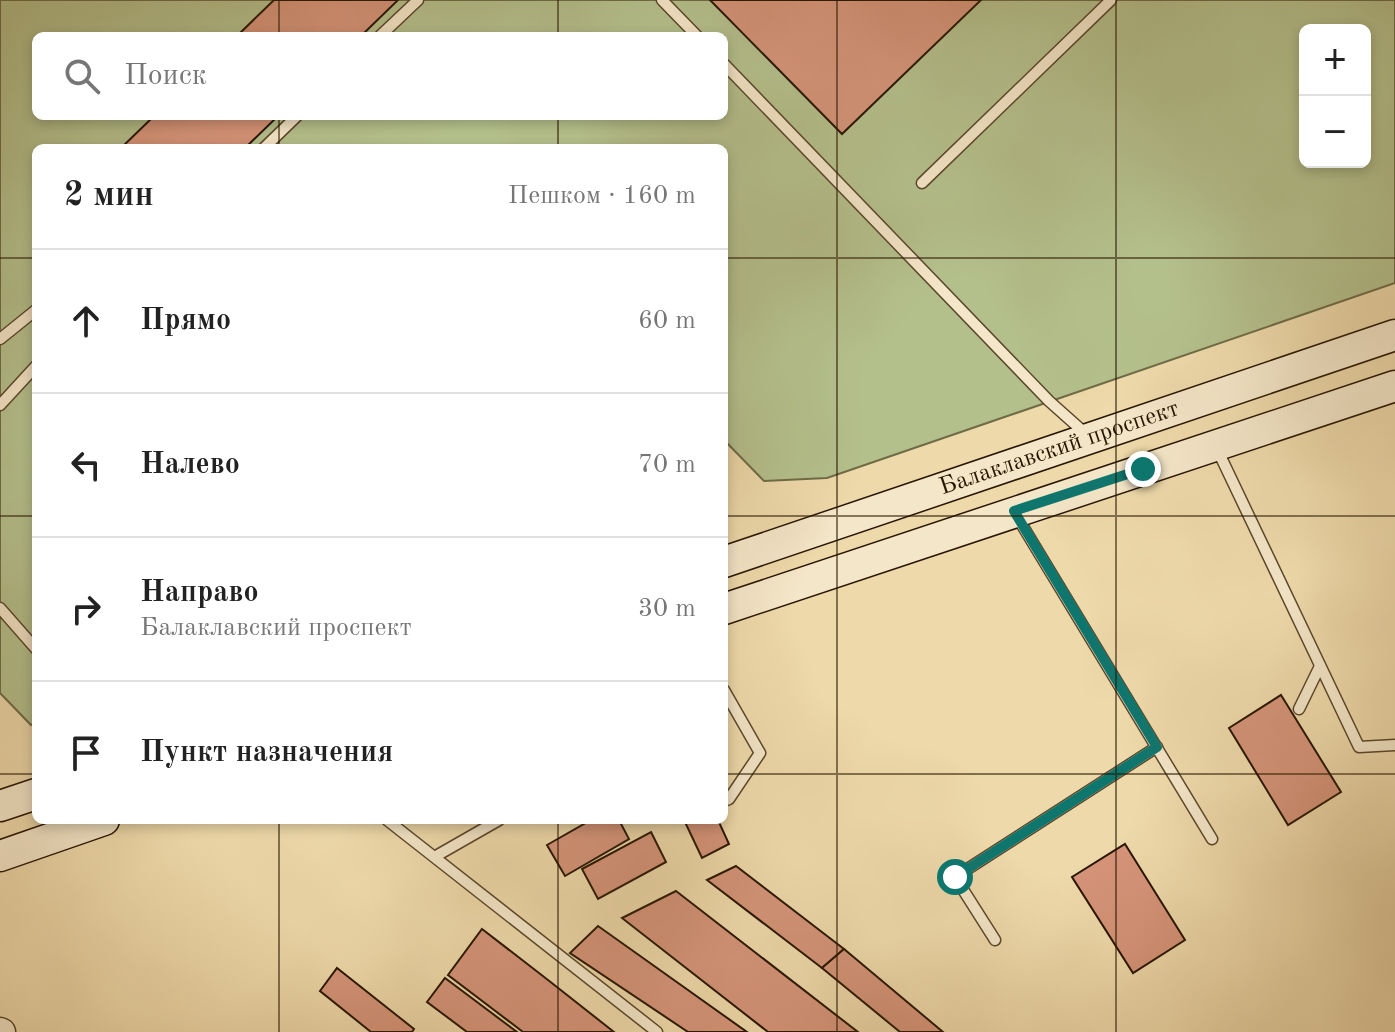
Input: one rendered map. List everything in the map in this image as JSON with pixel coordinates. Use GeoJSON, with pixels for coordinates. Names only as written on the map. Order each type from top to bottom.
{"type":"FeatureCollection","features":[{"type":"Feature","properties":{"kind":"main road","name":"Балаклавский проспект"},"geometry":{"type":"LineString","coordinates":[[728,561],[1395,335]]}},
{"type":"Feature","properties":{"kind":"main road","name":"Балаклавский проспект"},"geometry":{"type":"LineString","coordinates":[[728,608],[1395,386]]}},
{"type":"Feature","properties":{"kind":"main road"},"geometry":{"type":"LineString","coordinates":[[0,806],[32,795]]}},
{"type":"Feature","properties":{"kind":"main road"},"geometry":{"type":"LineString","coordinates":[[0,856],[92,824]]}},
{"type":"Feature","properties":{"kind":"lane"},"geometry":{"type":"LineString","coordinates":[[384,32],[418,0]]}},
{"type":"Feature","properties":{"kind":"lane"},"geometry":{"type":"LineString","coordinates":[[662,0],[693,32]]}},
{"type":"Feature","properties":{"kind":"lane"},"geometry":{"type":"LineString","coordinates":[[922,183],[1111,0]]}},
{"type":"Feature","properties":{"kind":"lane"},"geometry":{"type":"LineString","coordinates":[[728,68],[1049,401],[1091,438]]}},
{"type":"Feature","properties":{"kind":"lane"},"geometry":{"type":"LineString","coordinates":[[268,144],[293,120]]}},
{"type":"Feature","properties":{"kind":"lane"},"geometry":{"type":"LineString","coordinates":[[0,339],[32,313]]}},
{"type":"Feature","properties":{"kind":"lane"},"geometry":{"type":"LineString","coordinates":[[0,405],[32,370]]}},
{"type":"Feature","properties":{"kind":"lane"},"geometry":{"type":"LineString","coordinates":[[1215,445],[1359,747],[1395,745]]}},
{"type":"Feature","properties":{"kind":"lane"},"geometry":{"type":"LineString","coordinates":[[1014,511],[1212,839]]}},
{"type":"Feature","properties":{"kind":"lane"},"geometry":{"type":"LineString","coordinates":[[0,608],[32,644]]}},
{"type":"Feature","properties":{"kind":"lane"},"geometry":{"type":"LineString","coordinates":[[1299,709],[1320,666]]}},
{"type":"Feature","properties":{"kind":"lane"},"geometry":{"type":"LineString","coordinates":[[728,697],[760,753],[728,799]]}},
{"type":"Feature","properties":{"kind":"lane"},"geometry":{"type":"LineString","coordinates":[[995,940],[955,877],[1157,747]]}},
{"type":"Feature","properties":{"kind":"lane"},"geometry":{"type":"LineString","coordinates":[[392,824],[657,1032]]}},
{"type":"Feature","properties":{"kind":"lane"},"geometry":{"type":"LineString","coordinates":[[436,856],[492,824]]}},
{"type":"Feature","properties":{"kind":"green space"},"geometry":{"type":"Polygon","coordinates":[[[0,0],[1395,0],[1395,283],[827,478],[764,481],[728,444],[728,144],[32,144],[32,725],[0,693],[0,0]]]}},
{"type":"Feature","properties":{"kind":"building"},"geometry":{"type":"Polygon","coordinates":[[[274,0],[398,0],[365,32],[241,32],[274,0]]]}},
{"type":"Feature","properties":{"kind":"building"},"geometry":{"type":"Polygon","coordinates":[[[710,0],[981,0],[842,134],[710,0]]]}},
{"type":"Feature","properties":{"kind":"building"},"geometry":{"type":"Polygon","coordinates":[[[150,120],[274,120],[249,144],[125,144],[150,120]]]}},
{"type":"Feature","properties":{"kind":"building"},"geometry":{"type":"Polygon","coordinates":[[[1281,695],[1341,792],[1288,825],[1229,728],[1281,695]]]}},
{"type":"Feature","properties":{"kind":"building"},"geometry":{"type":"Polygon","coordinates":[[[584,824],[621,824],[629,839],[565,876],[547,845],[584,824]]]}},
{"type":"Feature","properties":{"kind":"building"},"geometry":{"type":"Polygon","coordinates":[[[686,824],[720,824],[729,844],[702,858],[686,824]]]}},
{"type":"Feature","properties":{"kind":"building"},"geometry":{"type":"Polygon","coordinates":[[[651,832],[666,862],[598,899],[582,869],[651,832]]]}},
{"type":"Feature","properties":{"kind":"building"},"geometry":{"type":"Polygon","coordinates":[[[1125,844],[1185,940],[1133,973],[1072,877],[1125,844]]]}},
{"type":"Feature","properties":{"kind":"building"},"geometry":{"type":"Polygon","coordinates":[[[736,866],[844,949],[822,968],[707,880],[736,866]]]}},
{"type":"Feature","properties":{"kind":"building"},"geometry":{"type":"Polygon","coordinates":[[[676,891],[858,1032],[768,1032],[622,918],[676,891]]]}},
{"type":"Feature","properties":{"kind":"building"},"geometry":{"type":"Polygon","coordinates":[[[598,926],[747,1032],[688,1032],[570,953],[598,926]]]}},
{"type":"Feature","properties":{"kind":"building"},"geometry":{"type":"Polygon","coordinates":[[[482,929],[614,1032],[523,1032],[448,975],[482,929]]]}},
{"type":"Feature","properties":{"kind":"building"},"geometry":{"type":"Polygon","coordinates":[[[844,949],[943,1032],[900,1032],[822,968],[844,949]]]}},
{"type":"Feature","properties":{"kind":"building"},"geometry":{"type":"Polygon","coordinates":[[[337,968],[414,1029],[412,1032],[371,1032],[320,991],[337,968]]]}},
{"type":"Feature","properties":{"kind":"building"},"geometry":{"type":"Polygon","coordinates":[[[445,978],[517,1032],[467,1032],[427,1002],[445,978]]]}},
{"type":"Feature","properties":{"kind":"route"},"geometry":{"type":"LineString","coordinates":[[955,877],[1157,747],[1014,511],[1143,469]]}}]}
